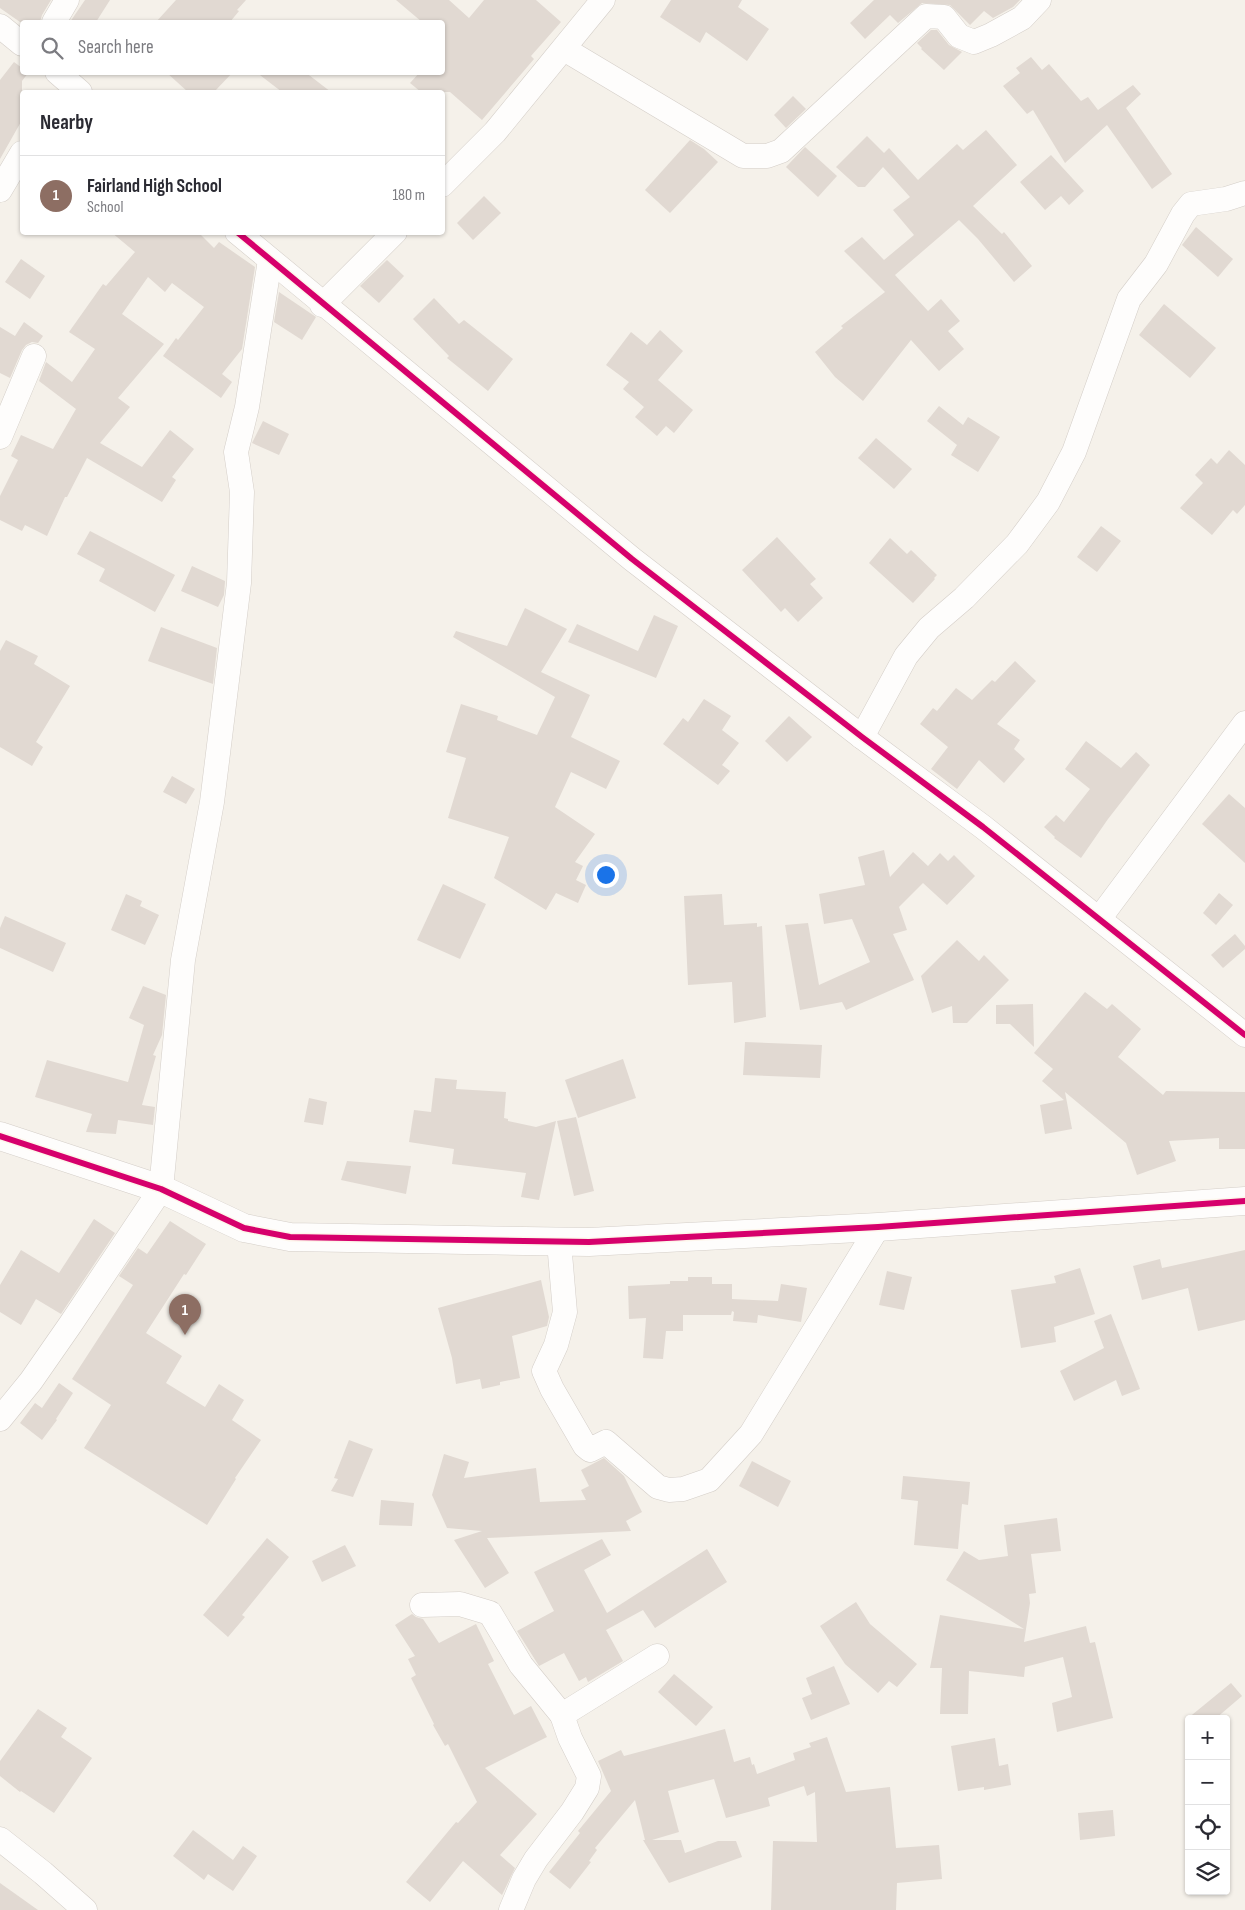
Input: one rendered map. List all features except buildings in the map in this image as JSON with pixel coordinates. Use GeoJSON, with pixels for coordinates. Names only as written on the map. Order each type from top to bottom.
{"type":"FeatureCollection","features":[{"type":"Feature","properties":{"kind":"street"},"geometry":{"type":"LineString","coordinates":[[55,20],[67,0]]}},
{"type":"Feature","properties":{"kind":"street"},"geometry":{"type":"LineString","coordinates":[[445,182],[495,132],[603,0]]}},
{"type":"Feature","properties":{"kind":"street"},"geometry":{"type":"LineString","coordinates":[[564,49],[743,156],[767,156],[781,151],[926,16],[944,17],[959,36],[974,42],[1022,18],[1039,0]]}},
{"type":"Feature","properties":{"kind":"street"},"geometry":{"type":"LineString","coordinates":[[0,26],[20,42]]}},
{"type":"Feature","properties":{"kind":"street"},"geometry":{"type":"LineString","coordinates":[[0,190],[20,156]]}},
{"type":"Feature","properties":{"kind":"street"},"geometry":{"type":"LineString","coordinates":[[862,737],[906,656],[929,628],[964,598],[1018,544],[1048,502],[1074,452],[1129,300],[1156,264],[1183,214],[1191,204],[1226,199],[1245,193]]}},
{"type":"Feature","properties":{"kind":"street"},"geometry":{"type":"LineString","coordinates":[[241,235],[322,305],[632,559],[982,827],[1245,1035]]}},
{"type":"Feature","properties":{"kind":"street"},"geometry":{"type":"LineString","coordinates":[[322,305],[392,235]]}},
{"type":"Feature","properties":{"kind":"street"},"geometry":{"type":"LineString","coordinates":[[0,1419],[31,1381],[161,1188],[183,960],[212,802],[239,584],[242,492],[236,452],[247,407],[270,260]]}},
{"type":"Feature","properties":{"kind":"street"},"geometry":{"type":"LineString","coordinates":[[0,437],[34,356]]}},
{"type":"Feature","properties":{"kind":"street"},"geometry":{"type":"LineString","coordinates":[[1099,919],[1245,723]]}},
{"type":"Feature","properties":{"kind":"street"},"geometry":{"type":"LineString","coordinates":[[0,1136],[161,1188],[244,1228],[290,1237],[589,1242],[878,1228],[1245,1201]]}},
{"type":"Feature","properties":{"kind":"street"},"geometry":{"type":"LineString","coordinates":[[559,1242],[565,1312],[556,1345],[544,1371],[552,1389],[585,1446],[590,1450],[606,1442],[658,1487],[669,1490],[692,1487],[709,1480],[751,1434],[878,1228]]}},
{"type":"Feature","properties":{"kind":"street"},"geometry":{"type":"LineString","coordinates":[[422,1605],[460,1604],[490,1613],[521,1665],[562,1715],[570,1738],[590,1776],[587,1788],[572,1812],[536,1859],[524,1879],[511,1910]]}},
{"type":"Feature","properties":{"kind":"street"},"geometry":{"type":"LineString","coordinates":[[562,1715],[657,1656]]}},
{"type":"Feature","properties":{"kind":"street"},"geometry":{"type":"LineString","coordinates":[[0,1840],[43,1872],[85,1910]]}},
{"type":"Feature","properties":{"kind":"cycle path"},"geometry":{"type":"LineString","coordinates":[[241,235],[632,559],[862,737],[983,827],[1245,1035]]}},
{"type":"Feature","properties":{"kind":"cycle path"},"geometry":{"type":"LineString","coordinates":[[0,1136],[161,1189],[244,1228],[290,1237],[589,1242],[878,1227],[1245,1201]]}},
{"type":"Feature","properties":{"kind":"place","name":"Fairland High School"},"geometry":{"type":"Point","coordinates":[185,1335]}}]}
